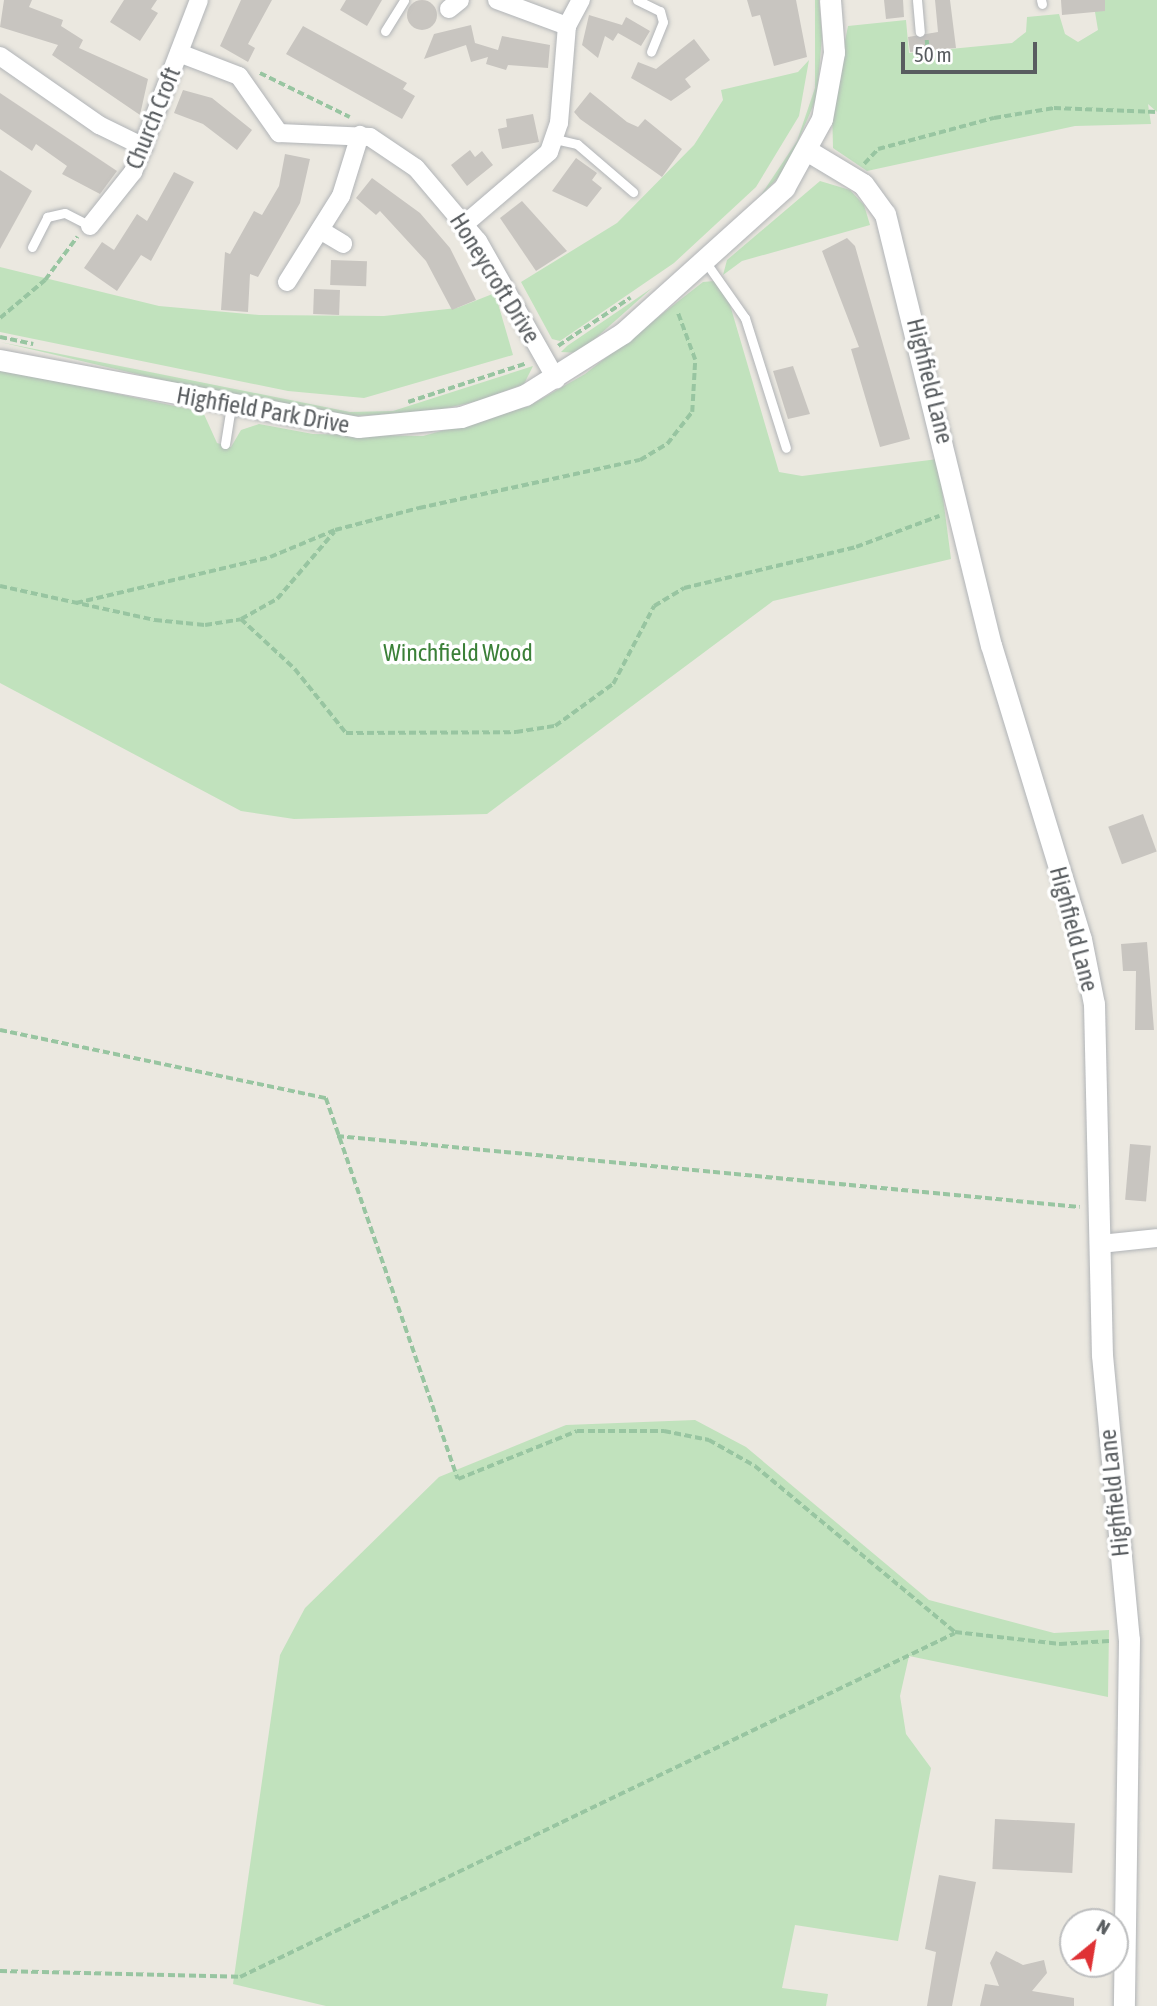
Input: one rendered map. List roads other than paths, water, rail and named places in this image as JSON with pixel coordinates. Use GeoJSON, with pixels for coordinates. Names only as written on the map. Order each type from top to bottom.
{"type":"FeatureCollection","features":[{"type":"Feature","properties":{"kind":"street","name":"Church Croft"},"geometry":{"type":"LineString","coordinates":[[90,226],[118,195],[144,147],[199,0]]}},
{"type":"Feature","properties":{"kind":"street"},"geometry":{"type":"LineString","coordinates":[[497,0],[568,26]]}},
{"type":"Feature","properties":{"kind":"street"},"geometry":{"type":"LineString","coordinates":[[466,223],[532,171],[555,139],[568,26],[580,0]]}},
{"type":"Feature","properties":{"kind":"street"},"geometry":{"type":"LineString","coordinates":[[808,151],[829,88],[830,0]]}},
{"type":"Feature","properties":{"kind":"street","name":"Honeycroft Drive"},"geometry":{"type":"LineString","coordinates":[[179,53],[239,76],[279,133],[360,135],[381,141],[416,168],[466,223],[556,379]]}},
{"type":"Feature","properties":{"kind":"street"},"geometry":{"type":"LineString","coordinates":[[0,57],[99,125],[144,147]]}},
{"type":"Feature","properties":{"kind":"street"},"geometry":{"type":"LineString","coordinates":[[287,282],[341,196],[360,135]]}},
{"type":"Feature","properties":{"kind":"street","name":"Highfield Lane"},"geometry":{"type":"LineString","coordinates":[[808,151],[854,177],[885,214],[961,507],[1022,762],[1081,939],[1094,1004],[1100,1244],[1111,1478],[1129,1640],[1124,2006]]}},
{"type":"Feature","properties":{"kind":"street","name":"Highfield Park Drive"},"geometry":{"type":"LineString","coordinates":[[0,360],[320,424],[395,426],[472,414],[556,379],[707,264],[772,203],[808,151]]}},
{"type":"Feature","properties":{"kind":"street"},"geometry":{"type":"LineString","coordinates":[[320,230],[343,244]]}},
{"type":"Feature","properties":{"kind":"street"},"geometry":{"type":"LineString","coordinates":[[1100,1244],[1157,1238]]}},
{"type":"Feature","properties":{"kind":"lane"},"geometry":{"type":"LineString","coordinates":[[385,31],[404,0]]}},
{"type":"Feature","properties":{"kind":"lane"},"geometry":{"type":"LineString","coordinates":[[637,0],[660,11],[663,22],[651,52]]}},
{"type":"Feature","properties":{"kind":"lane"},"geometry":{"type":"LineString","coordinates":[[917,0],[920,32]]}},
{"type":"Feature","properties":{"kind":"lane"},"geometry":{"type":"LineString","coordinates":[[555,139],[577,144],[633,192]]}},
{"type":"Feature","properties":{"kind":"lane"},"geometry":{"type":"LineString","coordinates":[[32,247],[47,217],[65,213],[90,226]]}},
{"type":"Feature","properties":{"kind":"lane"},"geometry":{"type":"LineString","coordinates":[[707,264],[745,318],[786,448]]}},
{"type":"Feature","properties":{"kind":"lane"},"geometry":{"type":"LineString","coordinates":[[225,444],[231,408]]}},
{"type":"Feature","properties":{"kind":"park label","name":"Winchfield Wood"},"geometry":{"type":"Point","coordinates":[458,653]}}]}
